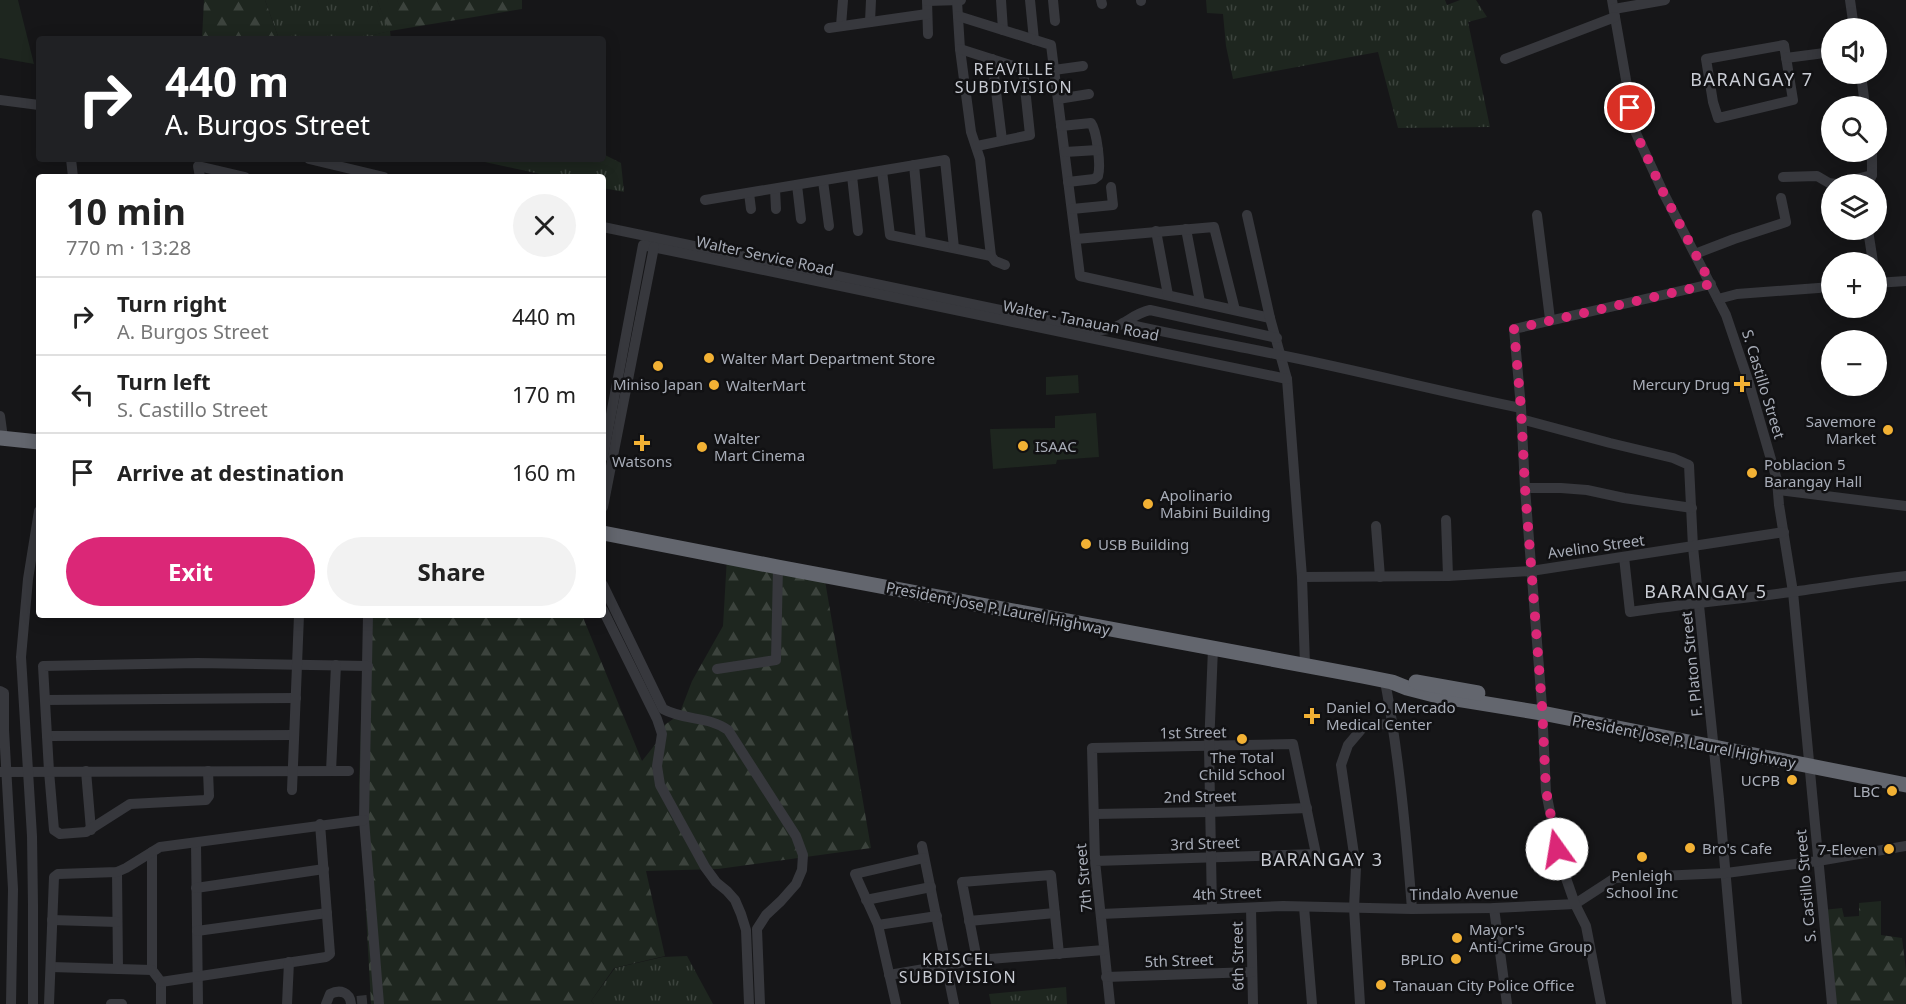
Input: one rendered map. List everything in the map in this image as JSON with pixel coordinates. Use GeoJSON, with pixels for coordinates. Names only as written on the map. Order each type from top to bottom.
{"type":"FeatureCollection","features":[{"type":"Feature","properties":{"kind":"highway"},"geometry":{"type":"LineString","coordinates":[[1,438],[36,442]]}},
{"type":"Feature","properties":{"kind":"highway","name":"President Jose P. Laurel Highway"},"geometry":{"type":"LineString","coordinates":[[606,534],[1389,681],[1438,696],[1520,711],[1542,709],[1906,785]]}},
{"type":"Feature","properties":{"kind":"highway","name":"President Jose P. Laurel Highway"},"geometry":{"type":"LineString","coordinates":[[1809,763],[1906,779]]}},
{"type":"Feature","properties":{"kind":"street"},"geometry":{"type":"LineString","coordinates":[[841,26],[843,0]]}},
{"type":"Feature","properties":{"kind":"street"},"geometry":{"type":"LineString","coordinates":[[870,22],[871,0]]}},
{"type":"Feature","properties":{"kind":"street"},"geometry":{"type":"LineString","coordinates":[[1001,0],[1003,30]]}},
{"type":"Feature","properties":{"kind":"street"},"geometry":{"type":"LineString","coordinates":[[1030,0],[1034,40]]}},
{"type":"Feature","properties":{"kind":"street"},"geometry":{"type":"LineString","coordinates":[[1053,0],[1055,21]]}},
{"type":"Feature","properties":{"kind":"street"},"geometry":{"type":"LineString","coordinates":[[1505,59],[1613,9],[1665,0]]}},
{"type":"Feature","properties":{"kind":"street"},"geometry":{"type":"LineString","coordinates":[[1850,0],[1853,18]]}},
{"type":"Feature","properties":{"kind":"street"},"geometry":{"type":"LineString","coordinates":[[928,34],[927,1],[959,1],[957,16],[960,49],[971,132],[980,159],[991,256],[995,261],[1005,265]]}},
{"type":"Feature","properties":{"kind":"street","name":"S. Castillo Street"},"geometry":{"type":"LineString","coordinates":[[1613,9],[1635,131],[1730,325],[1773,466],[1793,592],[1832,1004]]}},
{"type":"Feature","properties":{"kind":"street"},"geometry":{"type":"LineString","coordinates":[[829,28],[927,14]]}},
{"type":"Feature","properties":{"kind":"street"},"geometry":{"type":"LineString","coordinates":[[957,16],[1051,45],[1080,276],[1270,318]]}},
{"type":"Feature","properties":{"kind":"street"},"geometry":{"type":"LineString","coordinates":[[1784,45],[1786,58],[1793,100],[1718,118],[1706,59],[1784,45]]}},
{"type":"Feature","properties":{"kind":"street"},"geometry":{"type":"LineString","coordinates":[[960,49],[1023,69],[1030,135],[977,146]]}},
{"type":"Feature","properties":{"kind":"street"},"geometry":{"type":"LineString","coordinates":[[1786,58],[1821,53]]}},
{"type":"Feature","properties":{"kind":"street"},"geometry":{"type":"LineString","coordinates":[[992,59],[1002,140]]}},
{"type":"Feature","properties":{"kind":"street"},"geometry":{"type":"LineString","coordinates":[[1054,70],[1083,66]]}},
{"type":"Feature","properties":{"kind":"street"},"geometry":{"type":"LineString","coordinates":[[1058,99],[1089,94]]}},
{"type":"Feature","properties":{"kind":"street"},"geometry":{"type":"LineString","coordinates":[[0,100],[36,105]]}},
{"type":"Feature","properties":{"kind":"street"},"geometry":{"type":"LineString","coordinates":[[1061,126],[1090,123],[1094,127],[1098,150],[1100,170],[1098,176],[1068,182]]}},
{"type":"Feature","properties":{"kind":"street"},"geometry":{"type":"LineString","coordinates":[[1065,152],[1098,150]]}},
{"type":"Feature","properties":{"kind":"street"},"geometry":{"type":"LineString","coordinates":[[705,200],[945,160],[954,248]]}},
{"type":"Feature","properties":{"kind":"street"},"geometry":{"type":"LineString","coordinates":[[322,162],[372,174]]}},
{"type":"Feature","properties":{"kind":"street"},"geometry":{"type":"LineString","coordinates":[[914,165],[921,241]]}},
{"type":"Feature","properties":{"kind":"street"},"geometry":{"type":"LineString","coordinates":[[199,174],[198,166],[232,174]]}},
{"type":"Feature","properties":{"kind":"street"},"geometry":{"type":"LineString","coordinates":[[882,171],[890,235],[991,256]]}},
{"type":"Feature","properties":{"kind":"street"},"geometry":{"type":"LineString","coordinates":[[1783,177],[1808,175],[1821,178]]}},
{"type":"Feature","properties":{"kind":"street"},"geometry":{"type":"LineString","coordinates":[[852,176],[858,231]]}},
{"type":"Feature","properties":{"kind":"street"},"geometry":{"type":"LineString","coordinates":[[823,181],[829,226]]}},
{"type":"Feature","properties":{"kind":"street"},"geometry":{"type":"LineString","coordinates":[[798,185],[801,219]]}},
{"type":"Feature","properties":{"kind":"street"},"geometry":{"type":"LineString","coordinates":[[1072,209],[1113,205],[1111,187]]}},
{"type":"Feature","properties":{"kind":"street"},"geometry":{"type":"LineString","coordinates":[[775,189],[776,209]]}},
{"type":"Feature","properties":{"kind":"street"},"geometry":{"type":"LineString","coordinates":[[750,193],[751,209]]}},
{"type":"Feature","properties":{"kind":"street"},"geometry":{"type":"LineString","coordinates":[[1695,254],[1734,238],[1786,222],[1781,198]]}},
{"type":"Feature","properties":{"kind":"street"},"geometry":{"type":"LineString","coordinates":[[1247,215],[1270,318],[1287,378],[1302,577],[1305,665]]}},
{"type":"Feature","properties":{"kind":"street"},"geometry":{"type":"LineString","coordinates":[[1537,215],[1550,319]]}},
{"type":"Feature","properties":{"kind":"street"},"geometry":{"type":"LineString","coordinates":[[1076,239],[1214,227],[1235,310]]}},
{"type":"Feature","properties":{"kind":"street"},"geometry":{"type":"LineString","coordinates":[[606,228],[1096,330],[1107,330],[1150,310],[1276,338]]}},
{"type":"Feature","properties":{"kind":"street"},"geometry":{"type":"LineString","coordinates":[[1186,229],[1200,302]]}},
{"type":"Feature","properties":{"kind":"street"},"geometry":{"type":"LineString","coordinates":[[1156,231],[1168,295]]}},
{"type":"Feature","properties":{"kind":"street"},"geometry":{"type":"LineString","coordinates":[[606,441],[643,245],[654,247],[606,492]]}},
{"type":"Feature","properties":{"kind":"street","name":"Walter Service Road"},"geometry":{"type":"LineString","coordinates":[[654,247],[870,291]]}},
{"type":"Feature","properties":{"kind":"street"},"geometry":{"type":"LineString","coordinates":[[1887,282],[1906,281]]}},
{"type":"Feature","properties":{"kind":"street"},"geometry":{"type":"LineString","coordinates":[[1601,1004],[1586,926],[1575,904],[1560,861],[1545,784],[1542,709],[1514,329],[1711,284]]}},
{"type":"Feature","properties":{"kind":"street"},"geometry":{"type":"LineString","coordinates":[[1718,299],[1737,294],[1821,287]]}},
{"type":"Feature","properties":{"kind":"street","name":"Walter - Tanauan Road"},"geometry":{"type":"LineString","coordinates":[[870,291],[1024,325],[1287,378]]}},
{"type":"Feature","properties":{"kind":"street"},"geometry":{"type":"LineString","coordinates":[[1123,323],[1281,355],[1447,393],[1521,413]]}},
{"type":"Feature","properties":{"kind":"street","name":"F. Platon Street"},"geometry":{"type":"LineString","coordinates":[[1521,413],[1673,458],[1689,465],[1693,547],[1714,744],[1737,1004]]}},
{"type":"Feature","properties":{"kind":"street"},"geometry":{"type":"LineString","coordinates":[[0,416],[1,438]]}},
{"type":"Feature","properties":{"kind":"street"},"geometry":{"type":"LineString","coordinates":[[1525,488],[1587,490],[1692,508]]}},
{"type":"Feature","properties":{"kind":"street"},"geometry":{"type":"LineString","coordinates":[[1778,490],[1906,506]]}},
{"type":"Feature","properties":{"kind":"street"},"geometry":{"type":"LineString","coordinates":[[1446,520],[1448,576]]}},
{"type":"Feature","properties":{"kind":"street"},"geometry":{"type":"LineString","coordinates":[[1376,526],[1380,577]]}},
{"type":"Feature","properties":{"kind":"street"},"geometry":{"type":"LineString","coordinates":[[33,1004],[33,905],[21,657],[28,579],[36,530]]}},
{"type":"Feature","properties":{"kind":"street","name":"Avelino Street"},"geometry":{"type":"LineString","coordinates":[[1302,577],[1448,576],[1531,571],[1784,532]]}},
{"type":"Feature","properties":{"kind":"street"},"geometry":{"type":"LineString","coordinates":[[1624,557],[1630,612],[1906,576]]}},
{"type":"Feature","properties":{"kind":"street"},"geometry":{"type":"LineString","coordinates":[[717,669],[776,660],[778,567]]}},
{"type":"Feature","properties":{"kind":"street"},"geometry":{"type":"LineString","coordinates":[[606,592],[659,712],[662,734],[657,766],[660,785],[705,867],[716,882],[735,900],[751,929],[760,1004]]}},
{"type":"Feature","properties":{"kind":"street"},"geometry":{"type":"LineString","coordinates":[[606,615],[659,712]]}},
{"type":"Feature","properties":{"kind":"street"},"geometry":{"type":"LineString","coordinates":[[292,790],[299,618]]}},
{"type":"Feature","properties":{"kind":"street"},"geometry":{"type":"LineString","coordinates":[[326,1004],[330,994],[336,991],[364,1001],[364,820],[368,618]]}},
{"type":"Feature","properties":{"kind":"street"},"geometry":{"type":"LineString","coordinates":[[1212,648],[1209,747],[1212,909]]}},
{"type":"Feature","properties":{"kind":"street"},"geometry":{"type":"LineString","coordinates":[[208,771],[210,796],[206,800],[130,804],[92,830],[60,834],[54,830],[43,666],[297,663],[368,666]]}},
{"type":"Feature","properties":{"kind":"street"},"geometry":{"type":"LineString","coordinates":[[332,771],[336,665]]}},
{"type":"Feature","properties":{"kind":"street"},"geometry":{"type":"LineString","coordinates":[[1389,681],[1404,810],[1412,909]]}},
{"type":"Feature","properties":{"kind":"street"},"geometry":{"type":"LineString","coordinates":[[0,691],[4,693],[2,730],[5,818],[13,889],[11,1004]]}},
{"type":"Feature","properties":{"kind":"street"},"geometry":{"type":"LineString","coordinates":[[45,700],[296,698]]}},
{"type":"Feature","properties":{"kind":"street"},"geometry":{"type":"LineString","coordinates":[[659,712],[718,723],[728,730],[796,836],[803,855],[802,870],[796,884],[751,929],[749,1004]]}},
{"type":"Feature","properties":{"kind":"street"},"geometry":{"type":"LineString","coordinates":[[1360,1004],[1354,908],[1356,868],[1341,765],[1348,745],[1365,725],[1393,724]]}},
{"type":"Feature","properties":{"kind":"street"},"geometry":{"type":"LineString","coordinates":[[47,736],[294,735]]}},
{"type":"Feature","properties":{"kind":"street","name":"1st Street"},"geometry":{"type":"LineString","coordinates":[[1092,748],[1293,744],[1307,808]]}},
{"type":"Feature","properties":{"kind":"street","name":"7th Street"},"geometry":{"type":"LineString","coordinates":[[1092,748],[1095,861],[1110,1004]]}},
{"type":"Feature","properties":{"kind":"street"},"geometry":{"type":"LineString","coordinates":[[86,771],[92,830]]}},
{"type":"Feature","properties":{"kind":"street"},"geometry":{"type":"LineString","coordinates":[[4,772],[349,771]]}},
{"type":"Feature","properties":{"kind":"street","name":"2nd Street"},"geometry":{"type":"LineString","coordinates":[[1094,814],[1307,808]]}},
{"type":"Feature","properties":{"kind":"street","name":"3rd Street"},"geometry":{"type":"LineString","coordinates":[[1095,861],[1316,854],[1307,808]]}},
{"type":"Feature","properties":{"kind":"street"},"geometry":{"type":"LineString","coordinates":[[50,1004],[54,877],[58,874],[117,872],[160,847],[320,824],[364,820]]}},
{"type":"Feature","properties":{"kind":"street"},"geometry":{"type":"LineString","coordinates":[[161,982],[326,957],[330,954],[320,824]]}},
{"type":"Feature","properties":{"kind":"street"},"geometry":{"type":"LineString","coordinates":[[196,843],[198,1004]]}},
{"type":"Feature","properties":{"kind":"street"},"geometry":{"type":"LineString","coordinates":[[922,846],[954,1004]]}},
{"type":"Feature","properties":{"kind":"street"},"geometry":{"type":"LineString","coordinates":[[1575,904],[1615,878],[1726,873],[1906,846]]}},
{"type":"Feature","properties":{"kind":"street"},"geometry":{"type":"LineString","coordinates":[[152,852],[152,970],[161,982],[161,1004]]}},
{"type":"Feature","properties":{"kind":"street"},"geometry":{"type":"LineString","coordinates":[[896,1004],[878,925],[855,874],[924,858]]}},
{"type":"Feature","properties":{"kind":"street"},"geometry":{"type":"LineString","coordinates":[[196,888],[324,869]]}},
{"type":"Feature","properties":{"kind":"street"},"geometry":{"type":"LineString","coordinates":[[117,872],[118,969]]}},
{"type":"Feature","properties":{"kind":"street"},"geometry":{"type":"LineString","coordinates":[[977,960],[962,882],[1051,875],[1059,954]]}},
{"type":"Feature","properties":{"kind":"street"},"geometry":{"type":"LineString","coordinates":[[866,900],[931,887]]}},
{"type":"Feature","properties":{"kind":"street","name":"Tindalo Avenue"},"geometry":{"type":"LineString","coordinates":[[1354,908],[1494,908],[1575,904]]}},
{"type":"Feature","properties":{"kind":"street"},"geometry":{"type":"LineString","coordinates":[[1304,907],[1312,1004]]}},
{"type":"Feature","properties":{"kind":"street","name":"4th Street"},"geometry":{"type":"LineString","coordinates":[[1101,914],[1251,908],[1354,908]]}},
{"type":"Feature","properties":{"kind":"street","name":"6th Street"},"geometry":{"type":"LineString","coordinates":[[1251,908],[1253,1004]]}},
{"type":"Feature","properties":{"kind":"street"},"geometry":{"type":"LineString","coordinates":[[1494,908],[1507,1004]]}},
{"type":"Feature","properties":{"kind":"street"},"geometry":{"type":"LineString","coordinates":[[196,931],[327,913]]}},
{"type":"Feature","properties":{"kind":"street"},"geometry":{"type":"LineString","coordinates":[[969,921],[1055,913]]}},
{"type":"Feature","properties":{"kind":"street"},"geometry":{"type":"LineString","coordinates":[[878,925],[937,916]]}},
{"type":"Feature","properties":{"kind":"street"},"geometry":{"type":"LineString","coordinates":[[52,920],[117,922]]}},
{"type":"Feature","properties":{"kind":"street"},"geometry":{"type":"LineString","coordinates":[[889,975],[977,960],[1104,950]]}},
{"type":"Feature","properties":{"kind":"street"},"geometry":{"type":"LineString","coordinates":[[287,1004],[289,962]]}},
{"type":"Feature","properties":{"kind":"street"},"geometry":{"type":"LineString","coordinates":[[51,967],[152,970]]}},
{"type":"Feature","properties":{"kind":"street","name":"5th Street"},"geometry":{"type":"LineString","coordinates":[[1106,978],[1252,972]]}},
{"type":"Feature","properties":{"kind":"street"},"geometry":{"type":"LineString","coordinates":[[111,1004],[122,1004]]}},
{"type":"Feature","properties":{"kind":"green space"},"geometry":{"type":"Polygon","coordinates":[[[0,0],[18,0],[34,64],[0,58],[0,0]]]}},
{"type":"Feature","properties":{"kind":"green space"},"geometry":{"type":"Polygon","coordinates":[[[204,0],[265,0],[278,36],[202,36],[204,0]]]}},
{"type":"Feature","properties":{"kind":"green space"},"geometry":{"type":"Polygon","coordinates":[[[265,0],[377,0],[390,31],[369,36],[278,36],[265,0]]]}},
{"type":"Feature","properties":{"kind":"green space"},"geometry":{"type":"Polygon","coordinates":[[[377,0],[522,0],[522,9],[390,31],[391,36],[369,36],[389,31],[377,0]]]}},
{"type":"Feature","properties":{"kind":"green space"},"geometry":{"type":"Polygon","coordinates":[[[1206,0],[1445,0],[1447,5],[1460,0],[1476,0],[1487,17],[1468,22],[1490,127],[1398,128],[1378,52],[1233,79],[1226,46],[1223,14],[1207,13],[1206,0]]]}},
{"type":"Feature","properties":{"kind":"green space"},"geometry":{"type":"Polygon","coordinates":[[[606,156],[621,163],[624,192],[606,189],[606,174],[540,174],[485,162],[606,162],[606,156]]]}},
{"type":"Feature","properties":{"kind":"green space"},"geometry":{"type":"Polygon","coordinates":[[[1078,375],[1079,393],[1046,395],[1046,377],[1078,375]]]}},
{"type":"Feature","properties":{"kind":"green space"},"geometry":{"type":"Polygon","coordinates":[[[1096,413],[1099,457],[1057,460],[1056,464],[993,469],[990,429],[1055,428],[1055,416],[1096,413]]]}},
{"type":"Feature","properties":{"kind":"green space"},"geometry":{"type":"Polygon","coordinates":[[[727,557],[824,575],[871,848],[718,869],[646,871],[665,956],[614,968],[591,1001],[594,1004],[371,1004],[359,786],[364,618],[583,618],[642,761],[661,737],[660,728],[679,715],[692,681],[723,626],[727,557]]]}},
{"type":"Feature","properties":{"kind":"green space"},"geometry":{"type":"Polygon","coordinates":[[[1881,901],[1881,935],[1902,938],[1906,970],[1906,1004],[1832,1004],[1823,910],[1842,908],[1844,917],[1859,916],[1859,903],[1881,901]]]}},
{"type":"Feature","properties":{"kind":"green space"},"geometry":{"type":"Polygon","coordinates":[[[687,956],[713,1004],[594,1004],[591,1001],[615,968],[663,957],[687,956]]]}},
{"type":"Feature","properties":{"kind":"green space"},"geometry":{"type":"Polygon","coordinates":[[[1066,987],[1067,1004],[991,1004],[989,994],[1066,987]]]}},
{"type":"Feature","properties":{"kind":"tunnel"},"geometry":{"type":"LineString","coordinates":[[357,1001],[367,1000]]}},
{"type":"Feature","properties":{"kind":"place","name":"Walter Mart Department Store"},"geometry":{"type":"Point","coordinates":[709,358]}},
{"type":"Feature","properties":{"kind":"place","name":"Miniso Japan"},"geometry":{"type":"Point","coordinates":[658,366]}},
{"type":"Feature","properties":{"kind":"place","name":"Mercury Drug"},"geometry":{"type":"Point","coordinates":[1742,384]}},
{"type":"Feature","properties":{"kind":"place","name":"WalterMart"},"geometry":{"type":"Point","coordinates":[714,385]}},
{"type":"Feature","properties":{"kind":"place","name":"Savemore Market"},"geometry":{"type":"Point","coordinates":[1888,430]}},
{"type":"Feature","properties":{"kind":"place","name":"Watsons"},"geometry":{"type":"Point","coordinates":[642,443]}},
{"type":"Feature","properties":{"kind":"place","name":"ISAAC"},"geometry":{"type":"Point","coordinates":[1023,446]}},
{"type":"Feature","properties":{"kind":"place","name":"Walter Mart Cinema"},"geometry":{"type":"Point","coordinates":[702,447]}},
{"type":"Feature","properties":{"kind":"place","name":"Poblacion 5 Barangay Hall"},"geometry":{"type":"Point","coordinates":[1752,473]}},
{"type":"Feature","properties":{"kind":"place","name":"Apolinario Mabini Building"},"geometry":{"type":"Point","coordinates":[1148,504]}},
{"type":"Feature","properties":{"kind":"place","name":"USB Building"},"geometry":{"type":"Point","coordinates":[1086,544]}},
{"type":"Feature","properties":{"kind":"place","name":"Daniel O. Mercado Medical Center"},"geometry":{"type":"Point","coordinates":[1312,716]}},
{"type":"Feature","properties":{"kind":"place","name":"The Total Child School"},"geometry":{"type":"Point","coordinates":[1242,739]}},
{"type":"Feature","properties":{"kind":"place","name":"UCPB"},"geometry":{"type":"Point","coordinates":[1792,780]}},
{"type":"Feature","properties":{"kind":"place","name":"LBC"},"geometry":{"type":"Point","coordinates":[1892,791]}},
{"type":"Feature","properties":{"kind":"place","name":"Bro's Cafe"},"geometry":{"type":"Point","coordinates":[1690,848]}},
{"type":"Feature","properties":{"kind":"place","name":"7-Eleven"},"geometry":{"type":"Point","coordinates":[1889,849]}},
{"type":"Feature","properties":{"kind":"place","name":"Penleigh School Inc"},"geometry":{"type":"Point","coordinates":[1642,857]}},
{"type":"Feature","properties":{"kind":"place","name":"Mayor's Anti-Crime Group"},"geometry":{"type":"Point","coordinates":[1457,938]}},
{"type":"Feature","properties":{"kind":"place","name":"BPLIO"},"geometry":{"type":"Point","coordinates":[1456,959]}},
{"type":"Feature","properties":{"kind":"place","name":"Tanauan City Police Office"},"geometry":{"type":"Point","coordinates":[1381,985]}},
{"type":"Feature","properties":{"kind":"district","name":"REAVILLE SUBDIVISION"},"geometry":{"type":"Point","coordinates":[1014,78]}},
{"type":"Feature","properties":{"kind":"district","name":"BARANGAY 7"},"geometry":{"type":"Point","coordinates":[1752,79]}},
{"type":"Feature","properties":{"kind":"district","name":"BARANGAY 5"},"geometry":{"type":"Point","coordinates":[1706,591]}},
{"type":"Feature","properties":{"kind":"district","name":"BARANGAY 3"},"geometry":{"type":"Point","coordinates":[1322,859]}},
{"type":"Feature","properties":{"kind":"district","name":"KRISCEL SUBDIVISION"},"geometry":{"type":"Point","coordinates":[958,968]}},
{"type":"Feature","properties":{"kind":"route"},"geometry":{"type":"LineString","coordinates":[[1557,849],[1546,790],[1542,706],[1514,329],[1711,284],[1664,194],[1635,131],[1630,108]]}}]}
